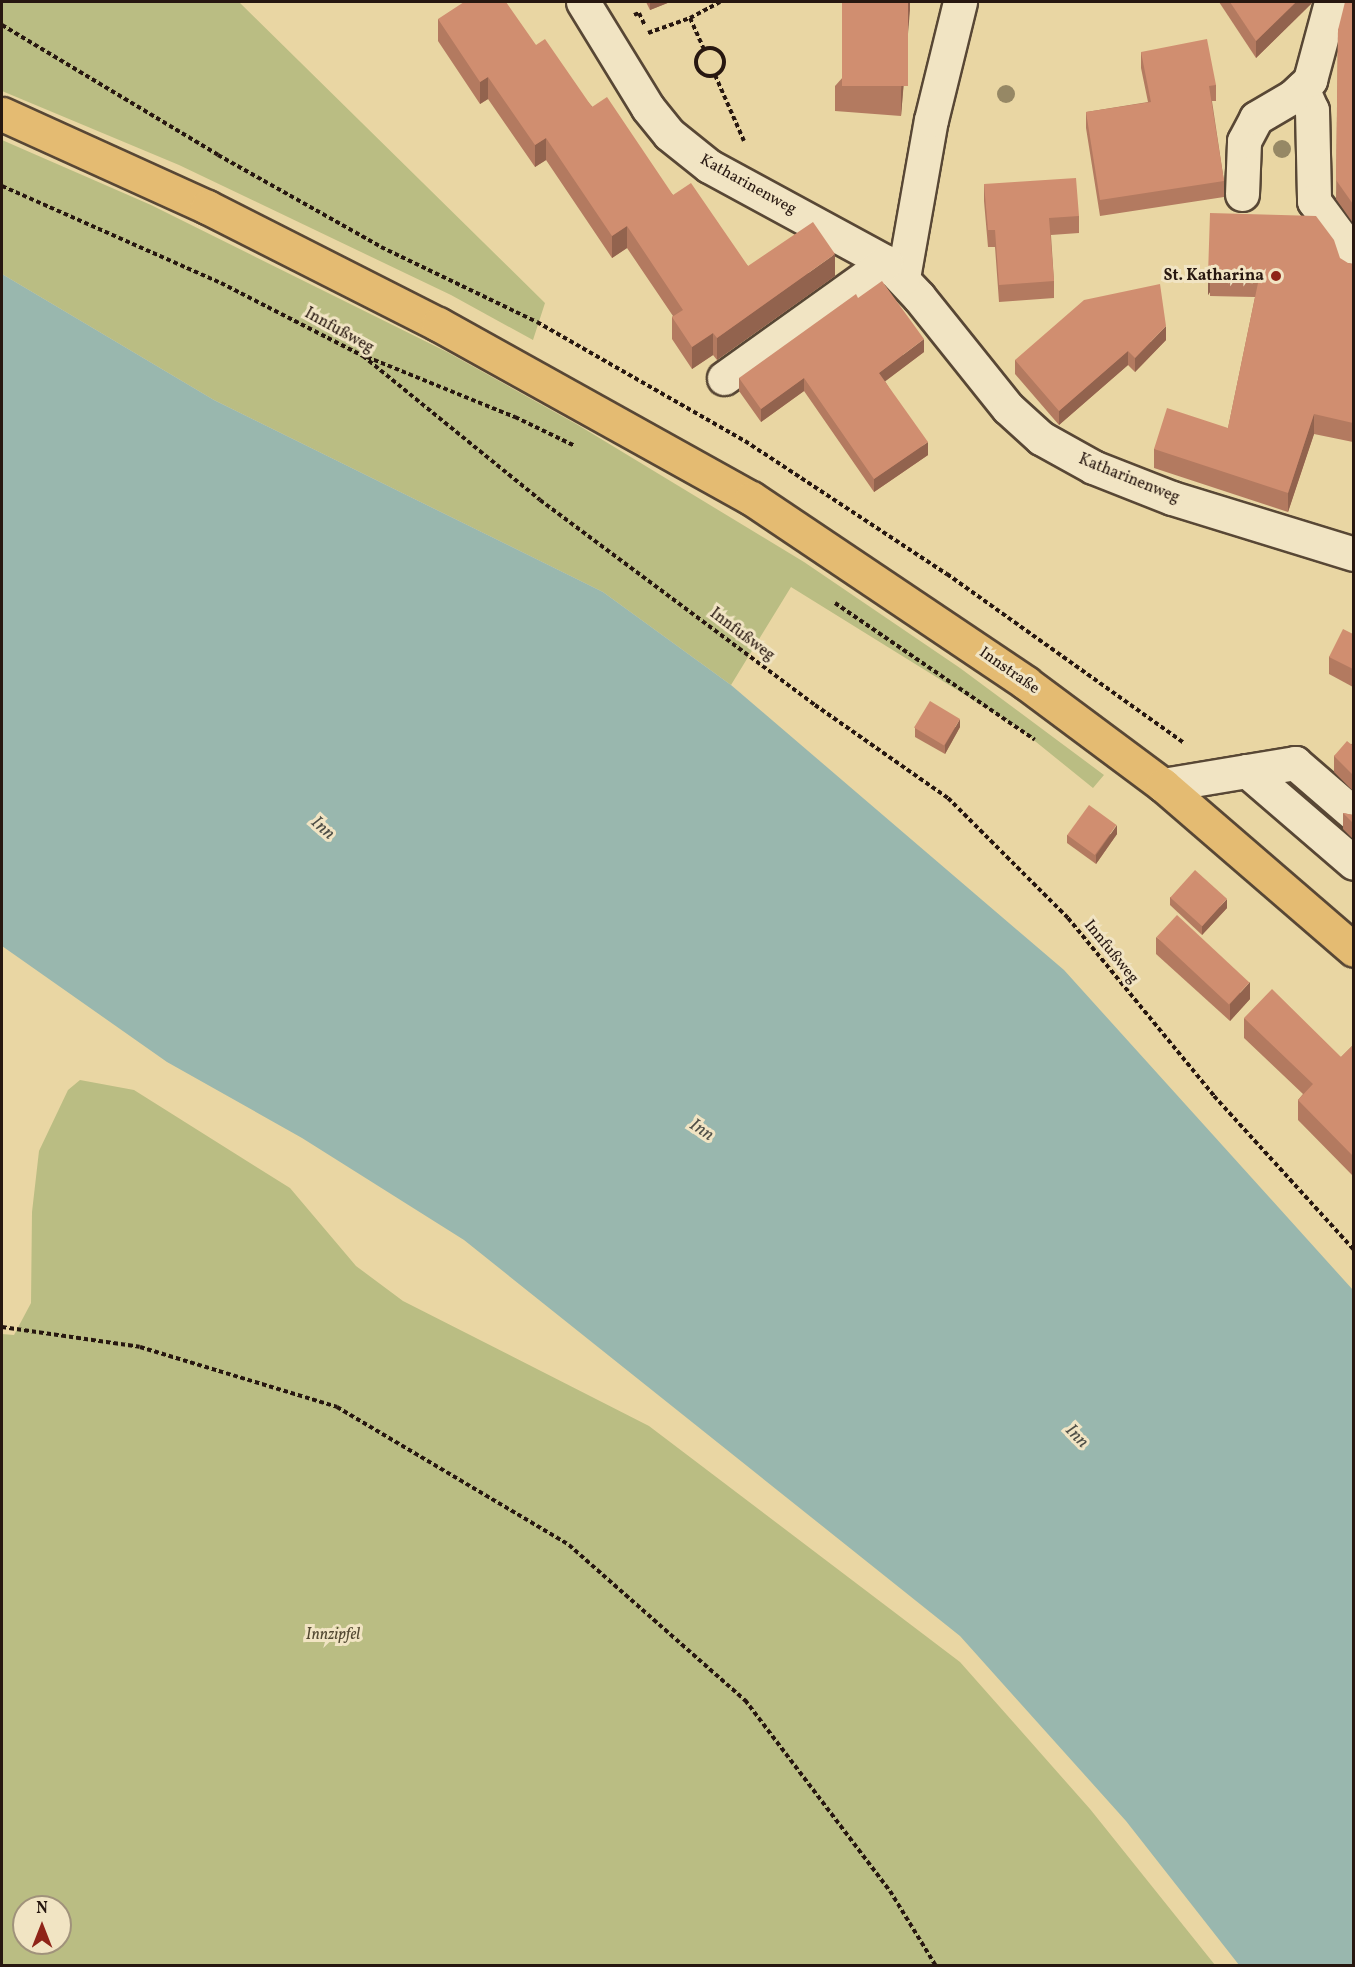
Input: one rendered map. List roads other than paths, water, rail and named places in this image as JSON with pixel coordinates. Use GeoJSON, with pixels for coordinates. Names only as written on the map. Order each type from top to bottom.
{"type":"FeatureCollection","features":[{"type":"Feature","properties":{"kind":"main road","name":"Innstraße"},"geometry":{"type":"LineString","coordinates":[[2,114],[207,207],[636,431],[751,498],[889,588],[1026,682],[1163,785],[1353,950]]}},
{"type":"Feature","properties":{"kind":"street","name":"Katharinenweg"},"geometry":{"type":"LineString","coordinates":[[583,2],[669,134],[709,166],[768,197],[894,270],[1008,408],[1041,438],[1093,467],[1172,498],[1353,554]]}},
{"type":"Feature","properties":{"kind":"street"},"geometry":{"type":"LineString","coordinates":[[1242,194],[1244,141],[1256,118],[1302,88],[1310,80],[1331,2]]}},
{"type":"Feature","properties":{"kind":"street"},"geometry":{"type":"LineString","coordinates":[[724,378],[894,270],[958,6]]}},
{"type":"Feature","properties":{"kind":"street"},"geometry":{"type":"LineString","coordinates":[[1302,88],[1312,110],[1314,201],[1351,251],[1353,265]]}},
{"type":"Feature","properties":{"kind":"street"},"geometry":{"type":"LineString","coordinates":[[1163,785],[1295,763],[1353,814]]}},
{"type":"Feature","properties":{"kind":"street"},"geometry":{"type":"LineString","coordinates":[[1247,771],[1353,862]]}},
{"type":"Feature","properties":{"kind":"water","name":"Inn"},"geometry":{"type":"Polygon","coordinates":[[[2,274],[214,400],[603,592],[731,685],[1064,970],[1353,1290],[1353,1965],[1239,1965],[1126,1821],[960,1636],[464,1240],[302,1138],[167,1062],[2,946],[2,274]]]}},
{"type":"Feature","properties":{"kind":"place","name":"St. Katharina"},"geometry":{"type":"Point","coordinates":[1276,276]}},
{"type":"Feature","properties":{"kind":"park label","name":"Innzipfel"},"geometry":{"type":"Point","coordinates":[333,1635]}}]}
